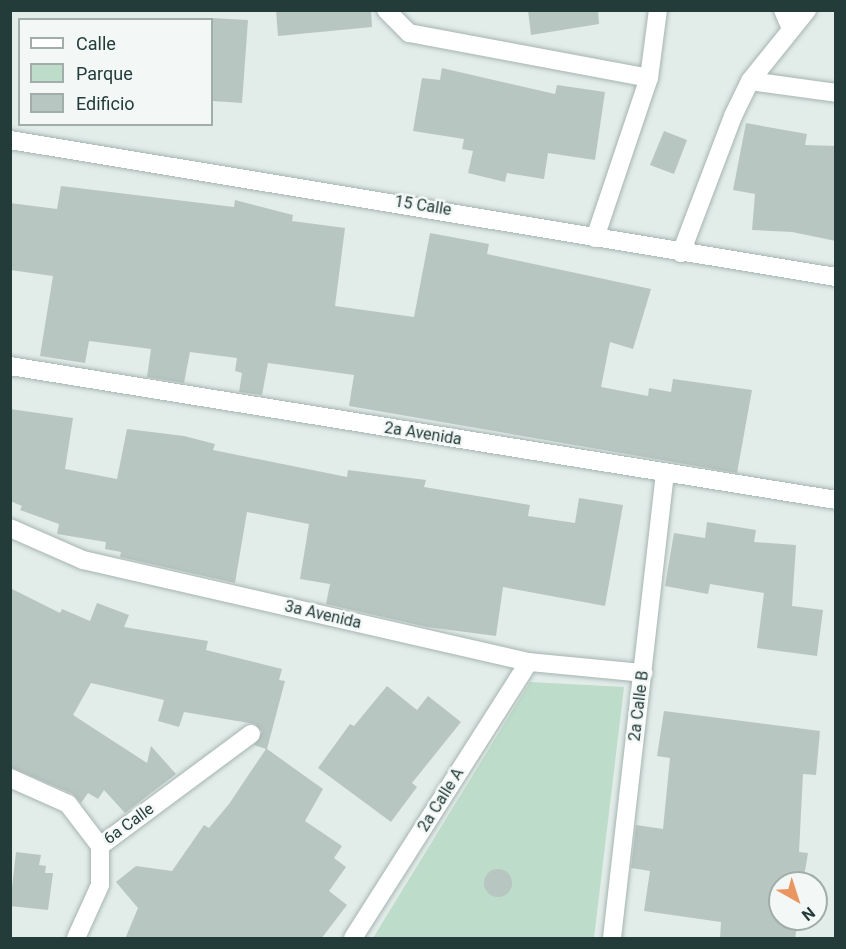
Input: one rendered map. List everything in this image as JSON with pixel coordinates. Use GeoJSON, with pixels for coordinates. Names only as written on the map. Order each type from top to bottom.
{"type":"FeatureCollection","features":[{"type":"Feature","properties":{"kind":"street"},"geometry":{"type":"LineString","coordinates":[[386,10],[409,33],[649,78]]}},
{"type":"Feature","properties":{"kind":"street"},"geometry":{"type":"LineString","coordinates":[[595,238],[649,78],[658,10]]}},
{"type":"Feature","properties":{"kind":"street"},"geometry":{"type":"LineString","coordinates":[[783,10],[791,29]]}},
{"type":"Feature","properties":{"kind":"street"},"geometry":{"type":"LineString","coordinates":[[681,253],[732,116],[750,81],[807,10]]}},
{"type":"Feature","properties":{"kind":"street"},"geometry":{"type":"LineString","coordinates":[[750,81],[836,93]]}},
{"type":"Feature","properties":{"kind":"street","name":"15 Calle"},"geometry":{"type":"LineString","coordinates":[[10,140],[466,213],[681,253],[836,277]]}},
{"type":"Feature","properties":{"kind":"street","name":"2a Avenida"},"geometry":{"type":"LineString","coordinates":[[10,366],[836,500]]}},
{"type":"Feature","properties":{"kind":"street","name":"2a Calle B"},"geometry":{"type":"LineString","coordinates":[[612,939],[665,474]]}},
{"type":"Feature","properties":{"kind":"street","name":"3a Avenida"},"geometry":{"type":"LineString","coordinates":[[10,528],[83,560],[529,662],[643,674]]}},
{"type":"Feature","properties":{"kind":"street","name":"2a Calle A"},"geometry":{"type":"LineString","coordinates":[[353,939],[529,662]]}},
{"type":"Feature","properties":{"kind":"street","name":"6a Calle"},"geometry":{"type":"LineString","coordinates":[[10,778],[68,804],[100,846],[251,734]]}},
{"type":"Feature","properties":{"kind":"street"},"geometry":{"type":"LineString","coordinates":[[76,939],[100,885],[100,846]]}},
{"type":"Feature","properties":{"kind":"green space"},"geometry":{"type":"Polygon","coordinates":[[[530,682],[624,687],[594,938],[373,938],[530,682]]]}},
{"type":"Feature","properties":{"kind":"building"},"geometry":{"type":"Polygon","coordinates":[[[276,10],[371,10],[372,27],[278,36],[276,10]]]}},
{"type":"Feature","properties":{"kind":"building"},"geometry":{"type":"Polygon","coordinates":[[[528,10],[598,10],[599,24],[531,35],[528,10]]]}},
{"type":"Feature","properties":{"kind":"building"},"geometry":{"type":"Polygon","coordinates":[[[213,18],[248,20],[242,103],[213,101],[213,18]]]}},
{"type":"Feature","properties":{"kind":"building"},"geometry":{"type":"Polygon","coordinates":[[[442,68],[555,94],[557,85],[605,92],[595,160],[548,153],[544,179],[507,173],[505,182],[468,173],[473,151],[462,149],[464,139],[413,131],[422,78],[440,80],[442,68]]]}},
{"type":"Feature","properties":{"kind":"building"},"geometry":{"type":"Polygon","coordinates":[[[746,123],[807,134],[805,145],[836,146],[836,241],[792,232],[752,230],[755,194],[733,190],[746,123]]]}},
{"type":"Feature","properties":{"kind":"building"},"geometry":{"type":"Polygon","coordinates":[[[664,131],[687,140],[674,174],[650,165],[664,131]]]}},
{"type":"Feature","properties":{"kind":"building"},"geometry":{"type":"Polygon","coordinates":[[[61,186],[234,207],[235,200],[293,215],[292,221],[345,228],[335,306],[414,317],[430,233],[489,244],[487,254],[651,289],[633,349],[610,342],[601,387],[648,396],[649,388],[671,392],[673,379],[752,390],[737,473],[349,406],[354,375],[268,363],[262,395],[239,392],[242,373],[235,371],[237,358],[190,352],[184,383],[147,377],[151,349],[89,341],[85,363],[40,356],[53,276],[10,270],[10,203],[57,209],[61,186]]]}},
{"type":"Feature","properties":{"kind":"building"},"geometry":{"type":"Polygon","coordinates":[[[10,409],[73,418],[65,469],[117,479],[127,429],[184,436],[215,444],[213,450],[347,477],[348,470],[426,480],[424,487],[530,505],[528,516],[575,523],[579,498],[623,505],[605,606],[503,587],[496,636],[427,627],[326,604],[330,584],[300,579],[309,524],[247,512],[235,583],[120,557],[121,552],[105,549],[106,542],[57,534],[59,524],[20,510],[22,506],[10,501],[10,409]]]}},
{"type":"Feature","properties":{"kind":"building"},"geometry":{"type":"Polygon","coordinates":[[[707,522],[756,530],[754,542],[796,545],[792,606],[823,610],[817,656],[757,648],[764,593],[710,584],[708,594],[665,586],[674,533],[705,538],[707,522]]]}},
{"type":"Feature","properties":{"kind":"building"},"geometry":{"type":"Polygon","coordinates":[[[10,588],[60,613],[62,609],[90,621],[97,603],[129,615],[124,627],[208,641],[206,650],[282,669],[279,680],[285,681],[267,749],[323,789],[305,821],[342,846],[334,858],[346,867],[329,891],[347,905],[321,939],[125,939],[138,908],[116,882],[136,866],[172,871],[204,825],[209,828],[229,804],[266,749],[254,745],[262,732],[255,724],[184,712],[179,727],[158,721],[164,700],[91,683],[73,715],[147,763],[151,746],[176,774],[125,813],[104,790],[98,799],[88,793],[81,803],[73,794],[10,767],[10,588]]]}},
{"type":"Feature","properties":{"kind":"building"},"geometry":{"type":"Polygon","coordinates":[[[387,686],[417,710],[428,696],[461,722],[412,783],[417,787],[391,822],[318,768],[350,724],[354,726],[387,686]]]}},
{"type":"Feature","properties":{"kind":"building"},"geometry":{"type":"Polygon","coordinates":[[[664,711],[820,731],[816,775],[803,774],[799,852],[808,853],[805,871],[768,871],[768,931],[796,931],[795,939],[720,939],[721,922],[644,911],[650,871],[631,868],[636,825],[663,829],[670,758],[657,756],[664,711]]]}},
{"type":"Feature","properties":{"kind":"building"},"geometry":{"type":"Polygon","coordinates":[[[16,852],[41,855],[39,865],[46,866],[45,873],[53,873],[48,910],[10,906],[16,852]]]}},
{"type":"Feature","properties":{"kind":"building"},"geometry":{"type":"Polygon","coordinates":[[[498,869],[508,873],[512,883],[508,893],[498,897],[488,893],[484,883],[488,873],[498,869]]]}}]}
